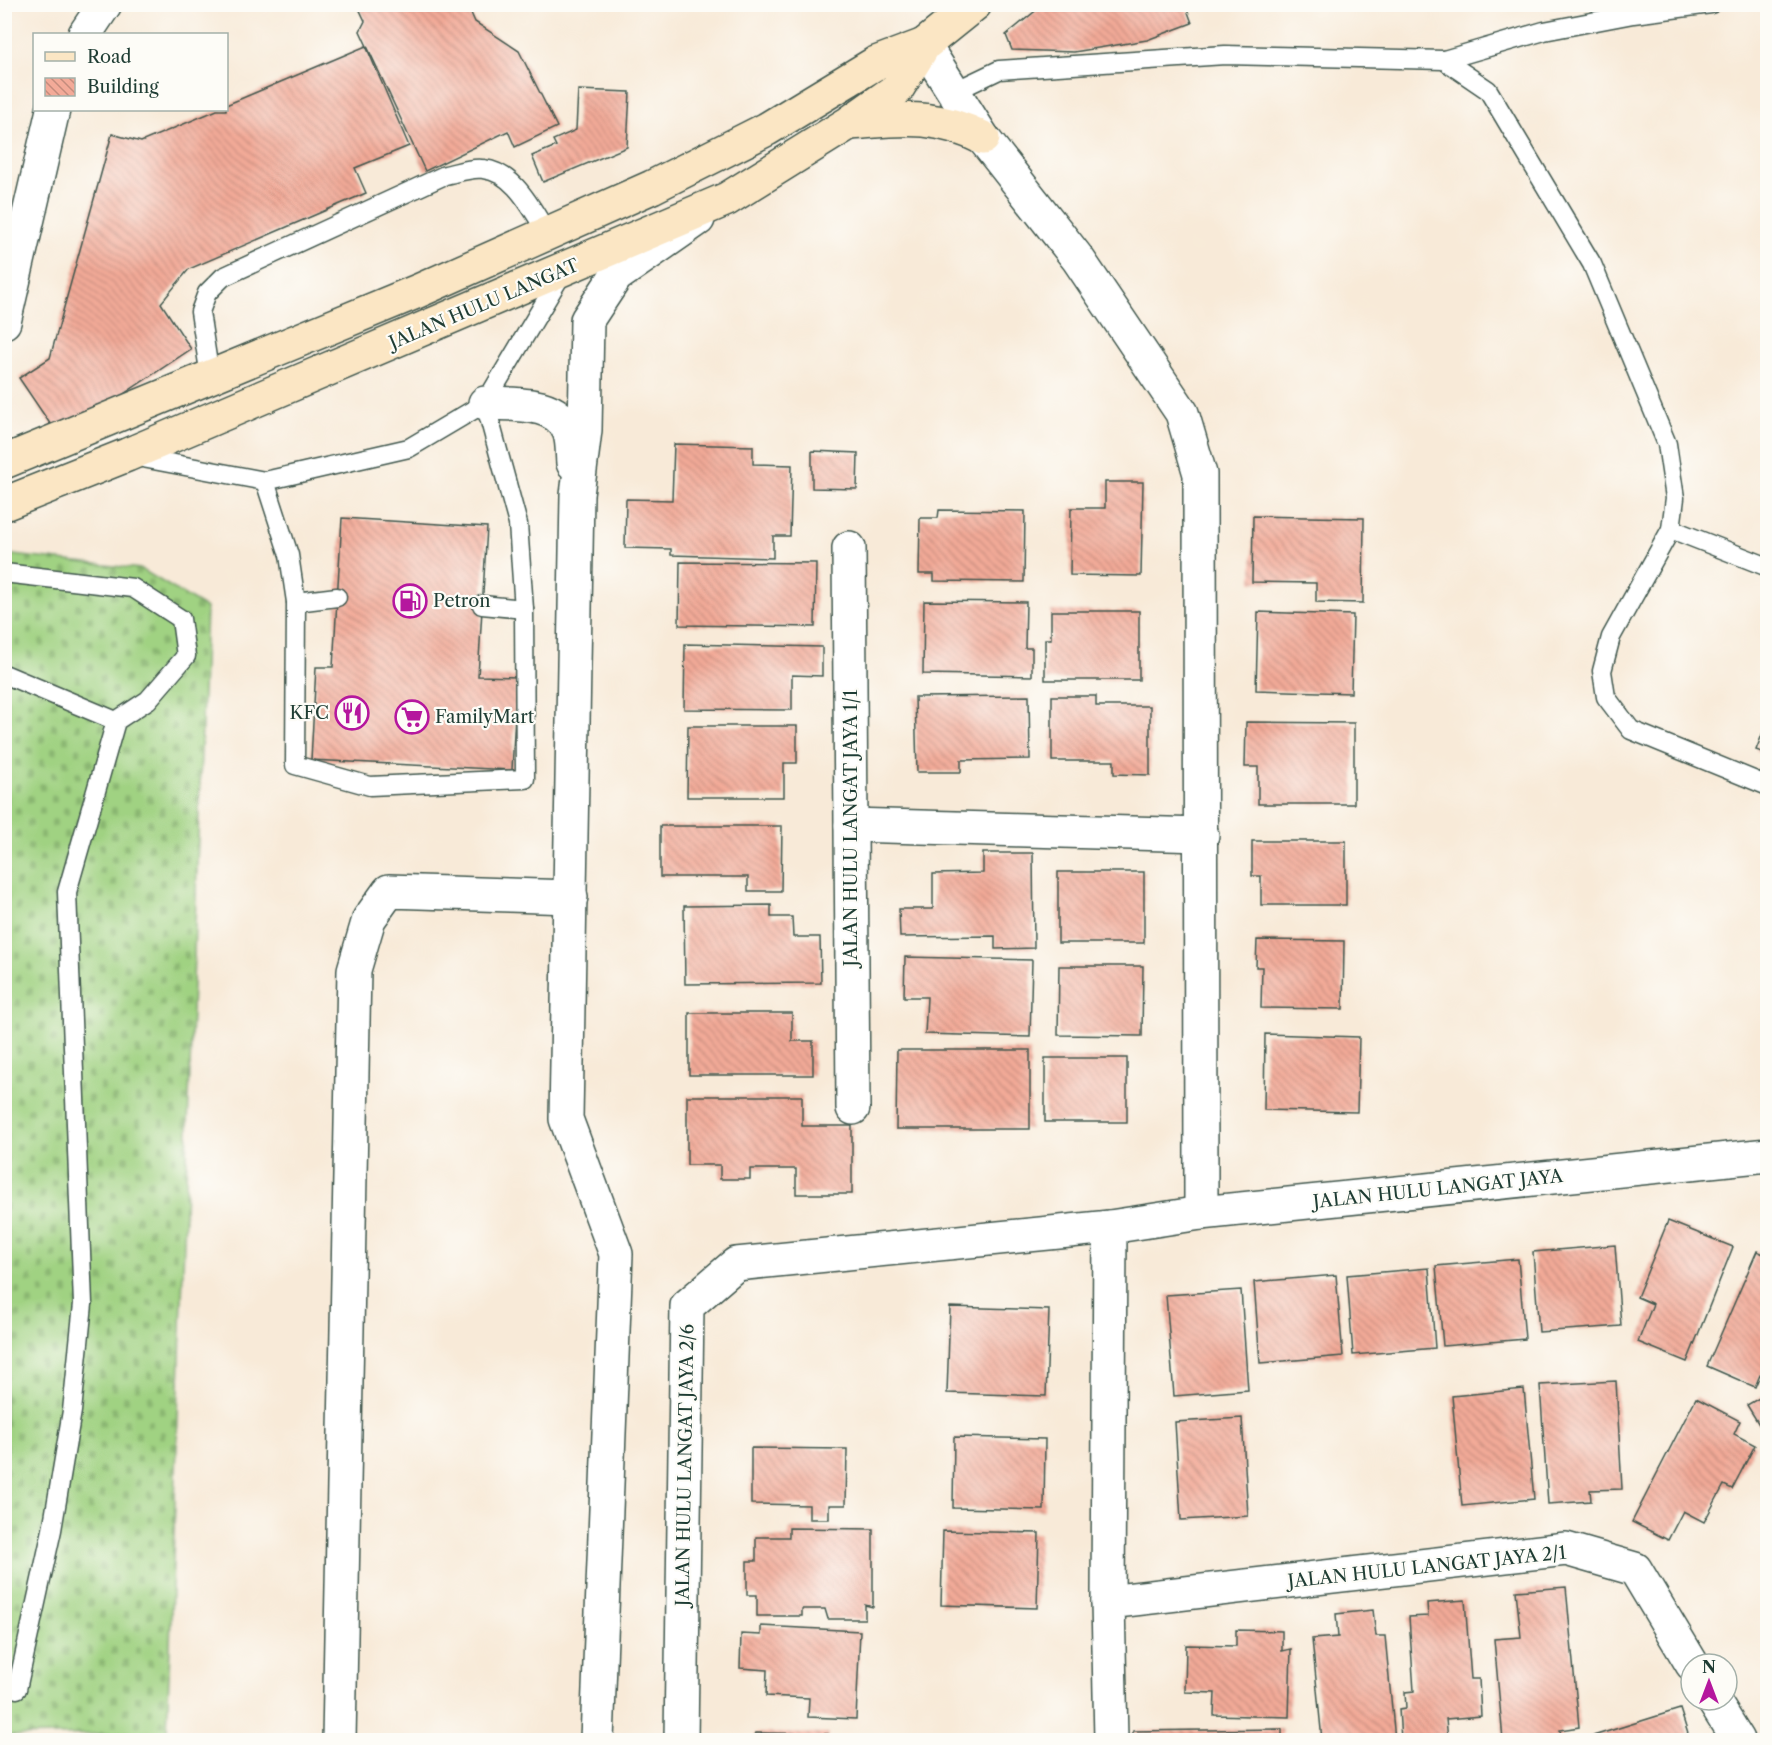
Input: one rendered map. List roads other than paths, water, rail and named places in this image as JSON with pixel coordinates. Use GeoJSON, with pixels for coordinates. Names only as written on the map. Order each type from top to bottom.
{"type":"FeatureCollection","features":[{"type":"Feature","properties":{"kind":"main road","name":"JALAN HULU LANGAT"},"geometry":{"type":"LineString","coordinates":[[4,462],[418,291],[652,187],[767,129],[876,63],[924,45],[975,4]]}},
{"type":"Feature","properties":{"kind":"main road","name":"JALAN HULU LANGAT"},"geometry":{"type":"LineString","coordinates":[[4,504],[127,456],[727,199],[849,123],[897,89],[924,45]]}},
{"type":"Feature","properties":{"kind":"main road"},"geometry":{"type":"LineString","coordinates":[[849,123],[904,119],[936,120],[961,127],[983,138]]}},
{"type":"Feature","properties":{"kind":"street"},"geometry":{"type":"LineString","coordinates":[[86,33],[105,4]]}},
{"type":"Feature","properties":{"kind":"street"},"geometry":{"type":"LineString","coordinates":[[924,45],[983,138],[1078,260],[1182,413],[1200,474],[1201,1213]]}},
{"type":"Feature","properties":{"kind":"street"},"geometry":{"type":"LineString","coordinates":[[4,322],[53,111]]}},
{"type":"Feature","properties":{"kind":"street"},"geometry":{"type":"LineString","coordinates":[[597,1740],[616,1254],[566,1119],[577,495],[585,430],[587,321],[616,276],[727,199]]}},
{"type":"Feature","properties":{"kind":"street"},"geometry":{"type":"LineString","coordinates":[[485,403],[531,406],[554,412],[569,431],[577,495]]}},
{"type":"Feature","properties":{"kind":"street","name":"JALAN HULU LANGAT JAYA 1/1"},"geometry":{"type":"LineString","coordinates":[[849,548],[853,1108]]}},
{"type":"Feature","properties":{"kind":"street"},"geometry":{"type":"LineString","coordinates":[[851,825],[1202,835]]}},
{"type":"Feature","properties":{"kind":"street"},"geometry":{"type":"LineString","coordinates":[[339,1740],[354,970],[369,919],[389,891],[571,897]]}},
{"type":"Feature","properties":{"kind":"street","name":"JALAN HULU LANGAT JAYA"},"geometry":{"type":"LineString","coordinates":[[1110,1227],[1201,1213],[1767,1155]]}},
{"type":"Feature","properties":{"kind":"street"},"geometry":{"type":"LineString","coordinates":[[1110,1227],[1108,1602],[1111,1740]]}},
{"type":"Feature","properties":{"kind":"street","name":"JALAN HULU LANGAT JAYA 2/6"},"geometry":{"type":"LineString","coordinates":[[681,1740],[687,1306],[736,1264],[1110,1227]]}},
{"type":"Feature","properties":{"kind":"street","name":"JALAN HULU LANGAT JAYA 2/1"},"geometry":{"type":"LineString","coordinates":[[1108,1602],[1566,1549],[1635,1569],[1685,1652]]}},
{"type":"Feature","properties":{"kind":"street"},"geometry":{"type":"LineString","coordinates":[[1720,1712],[1738,1740]]}},
{"type":"Feature","properties":{"kind":"lane"},"geometry":{"type":"LineString","coordinates":[[953,92],[999,70],[1225,55],[1444,60],[1544,31],[1633,14],[1711,4]]}},
{"type":"Feature","properties":{"kind":"lane"},"geometry":{"type":"LineString","coordinates":[[1444,60],[1488,90],[1592,264],[1667,444],[1675,498],[1671,530],[1611,637],[1602,671],[1606,697],[1631,730],[1767,786]]}},
{"type":"Feature","properties":{"kind":"lane"},"geometry":{"type":"LineString","coordinates":[[210,377],[200,312],[207,294],[223,277],[445,175],[482,168],[502,176],[518,188],[548,234]]}},
{"type":"Feature","properties":{"kind":"lane"},"geometry":{"type":"LineString","coordinates":[[127,456],[265,481],[409,448],[485,403],[564,270]]}},
{"type":"Feature","properties":{"kind":"lane"},"geometry":{"type":"LineString","coordinates":[[265,481],[289,555],[296,602],[295,765],[370,786],[525,780],[524,609],[518,524],[485,403]]}},
{"type":"Feature","properties":{"kind":"lane"},"geometry":{"type":"LineString","coordinates":[[1671,530],[1767,567]]}},
{"type":"Feature","properties":{"kind":"lane"},"geometry":{"type":"LineString","coordinates":[[4,573],[133,588],[181,619],[186,656],[148,700],[116,721],[67,892],[83,1304],[72,1411],[52,1530],[17,1689]]}},
{"type":"Feature","properties":{"kind":"lane"},"geometry":{"type":"LineString","coordinates":[[296,602],[337,597]]}},
{"type":"Feature","properties":{"kind":"lane"},"geometry":{"type":"LineString","coordinates":[[482,605],[524,609]]}},
{"type":"Feature","properties":{"kind":"lane"},"geometry":{"type":"LineString","coordinates":[[4,674],[116,721]]}},
{"type":"Feature","properties":{"kind":"place","name":"Petron"},"geometry":{"type":"Point","coordinates":[410,601]}},
{"type":"Feature","properties":{"kind":"place","name":"KFC"},"geometry":{"type":"Point","coordinates":[352,713]}},
{"type":"Feature","properties":{"kind":"place","name":"FamilyMart"},"geometry":{"type":"Point","coordinates":[412,717]}}]}
